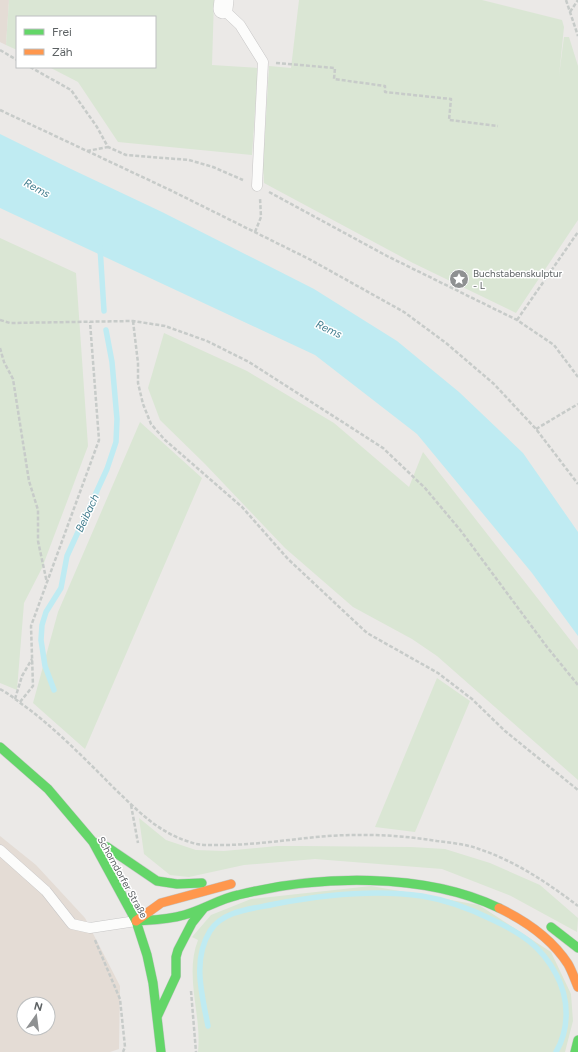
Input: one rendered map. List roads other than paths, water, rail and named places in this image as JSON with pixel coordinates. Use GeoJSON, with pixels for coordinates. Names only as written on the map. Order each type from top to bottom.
{"type":"FeatureCollection","features":[{"type":"Feature","properties":{"kind":"main road","name":"Schorndorfer Straße"},"geometry":{"type":"LineString","coordinates":[[0,747],[48,789],[93,842],[136,921],[147,955],[153,983],[161,1052]]}},
{"type":"Feature","properties":{"kind":"main road"},"geometry":{"type":"LineString","coordinates":[[93,842],[107,847],[120,857],[135,865],[153,879],[160,882],[176,884],[197,883],[225,886]]}},
{"type":"Feature","properties":{"kind":"main road"},"geometry":{"type":"LineString","coordinates":[[332,872],[373,872]]}},
{"type":"Feature","properties":{"kind":"main road"},"geometry":{"type":"LineString","coordinates":[[136,921],[168,919],[204,908],[220,900],[245,893],[298,884],[348,881],[419,884],[470,897],[499,908],[524,921],[537,930],[562,954],[572,970],[578,987]]}},
{"type":"Feature","properties":{"kind":"main road"},"geometry":{"type":"LineString","coordinates":[[136,921],[161,903],[240,882]]}},
{"type":"Feature","properties":{"kind":"main road"},"geometry":{"type":"LineString","coordinates":[[157,1017],[176,976],[176,956],[178,950],[192,923],[204,908]]}},
{"type":"Feature","properties":{"kind":"main road"},"geometry":{"type":"LineString","coordinates":[[545,923],[578,948]]}},
{"type":"Feature","properties":{"kind":"main road"},"geometry":{"type":"LineString","coordinates":[[574,1052],[578,1040]]}},
{"type":"Feature","properties":{"kind":"lane"},"geometry":{"type":"LineString","coordinates":[[223,4],[240,25],[263,62],[257,186]]}},
{"type":"Feature","properties":{"kind":"lane"},"geometry":{"type":"LineString","coordinates":[[0,850],[46,891],[72,924],[90,928],[136,921]]}},
{"type":"Feature","properties":{"kind":"water","name":"Rems"},"geometry":{"type":"Polygon","coordinates":[[[0,134],[162,212],[314,289],[397,341],[459,392],[523,453],[578,532],[578,636],[532,573],[417,434],[315,355],[0,208],[0,134]]]}},
{"type":"Feature","properties":{"kind":"waterway","name":"Beibach"},"geometry":{"type":"LineString","coordinates":[[100,247],[104,311]]}},
{"type":"Feature","properties":{"kind":"waterway","name":"Beibach"},"geometry":{"type":"LineString","coordinates":[[54,690],[45,666],[41,640],[42,625],[46,612],[61,588],[67,556],[107,469],[116,442],[117,419],[112,362],[106,330]]}},
{"type":"Feature","properties":{"kind":"waterway"},"geometry":{"type":"LineString","coordinates":[[208,1026],[201,990],[201,954],[204,942],[210,931],[223,919],[248,909],[311,898],[366,893],[404,894],[450,902],[485,916],[513,930],[537,948],[556,974],[565,1003],[566,1023],[561,1043],[556,1052]]}},
{"type":"Feature","properties":{"kind":"place","name":"Buchstabenskulptur - L"},"geometry":{"type":"Point","coordinates":[459,279]}}]}
